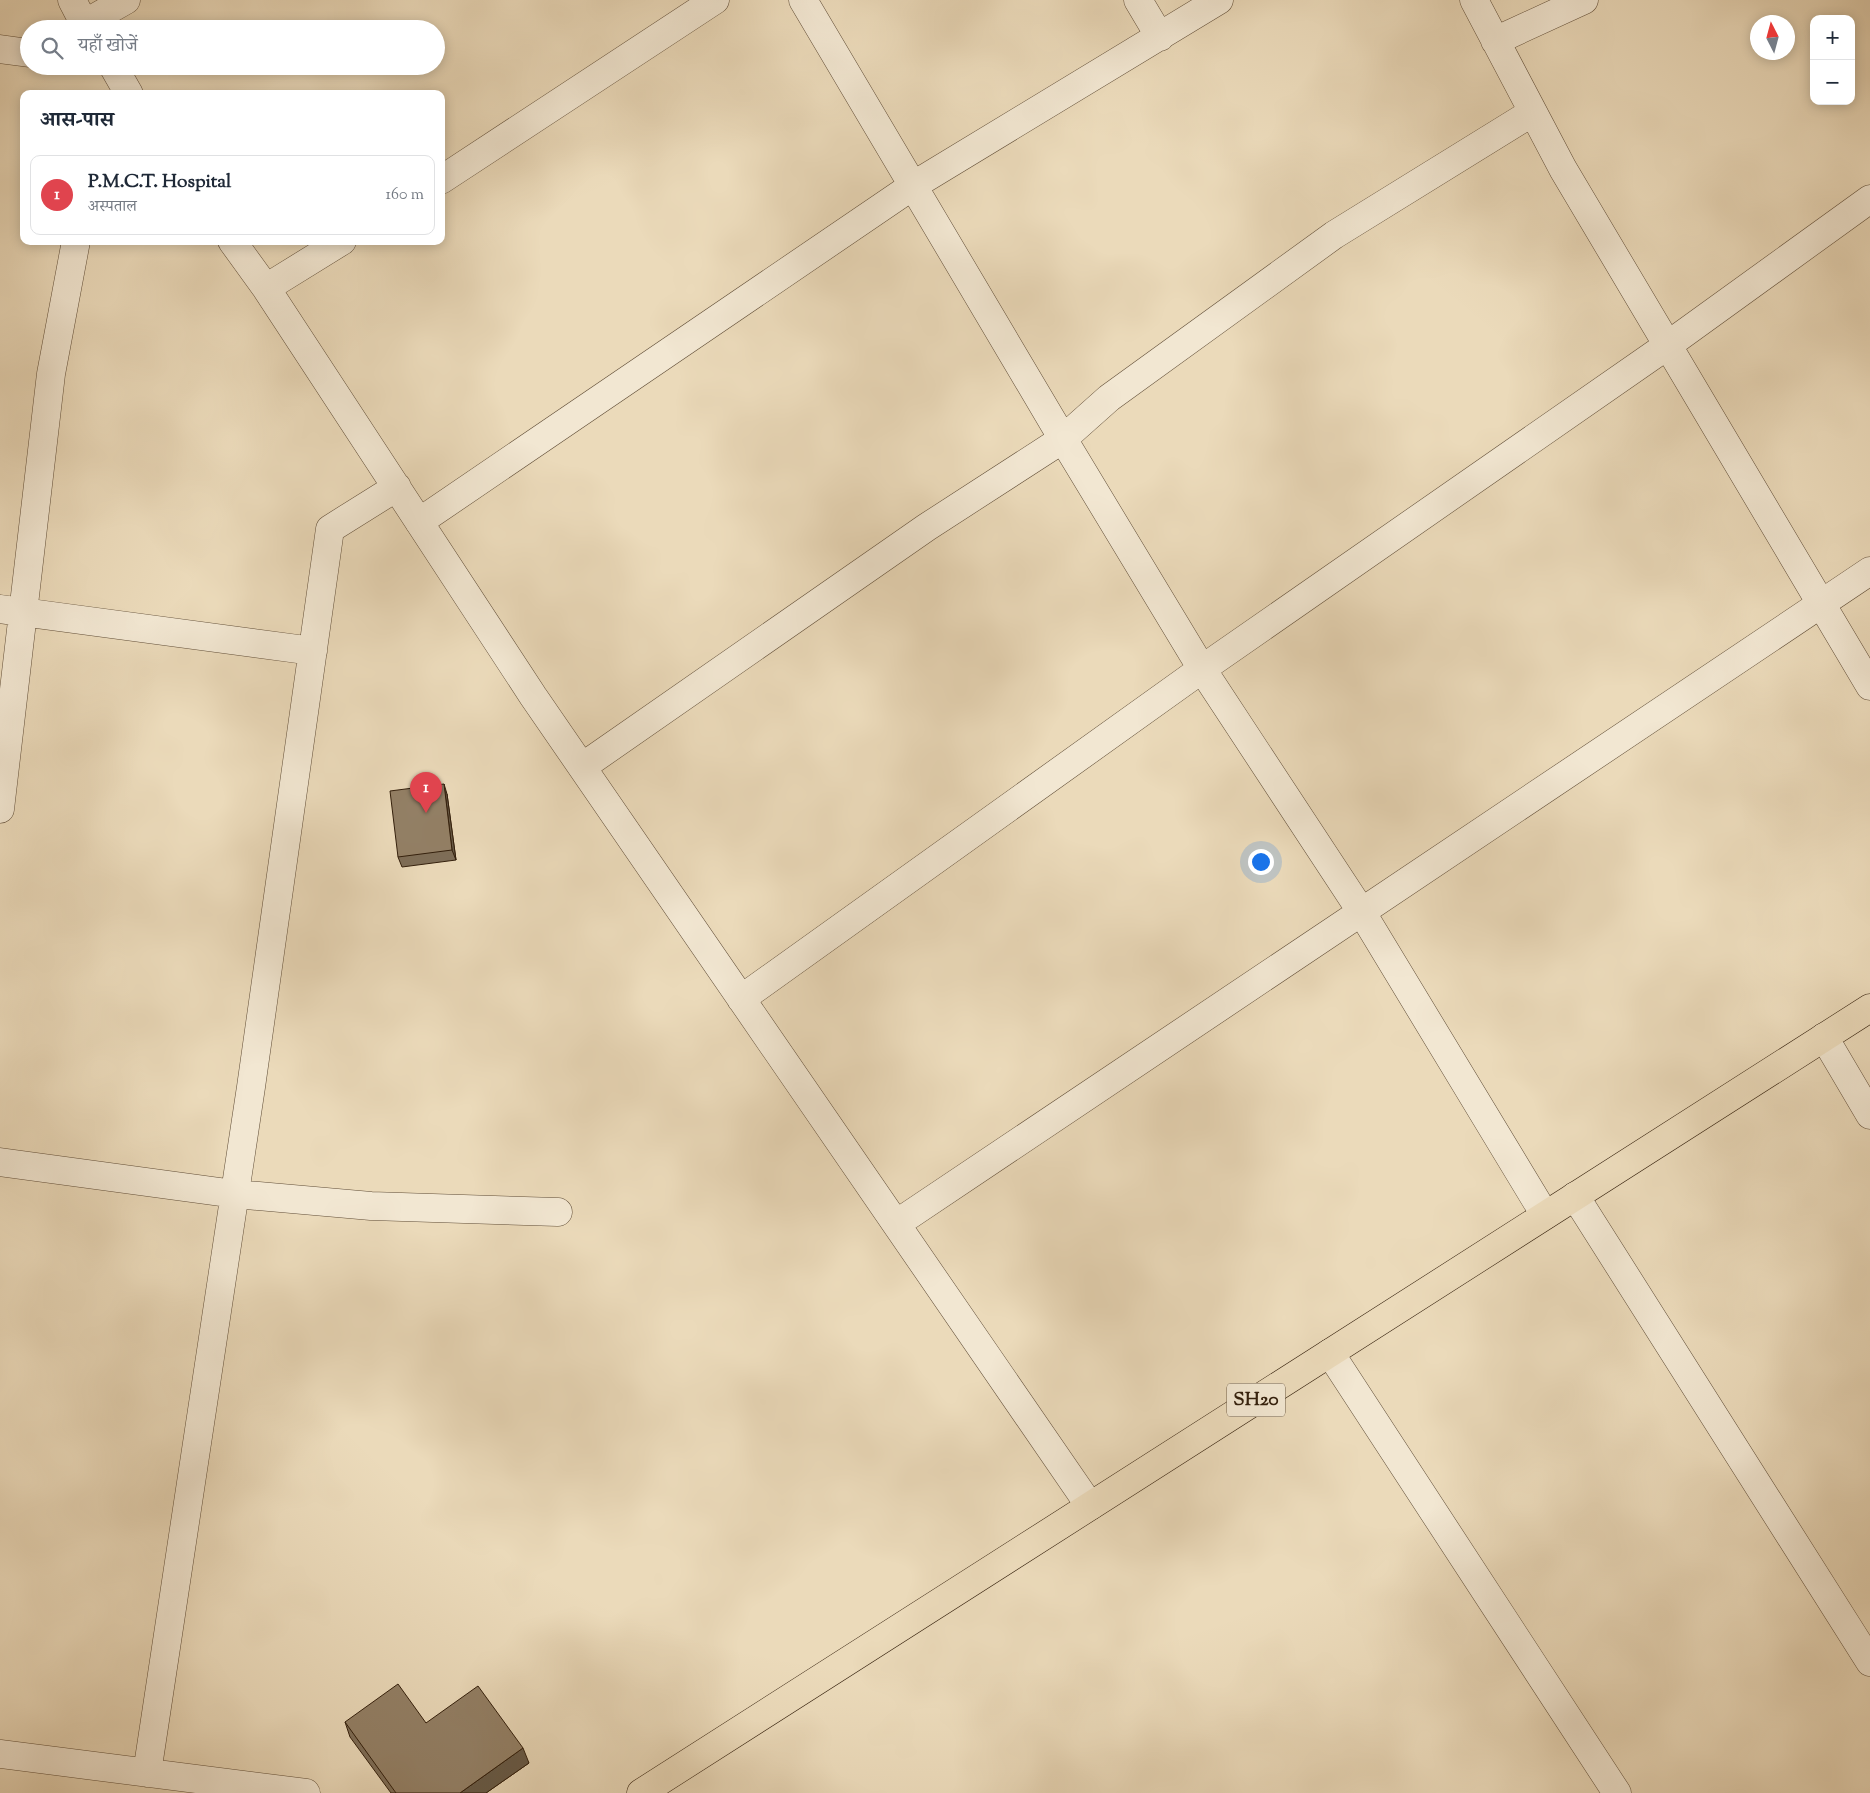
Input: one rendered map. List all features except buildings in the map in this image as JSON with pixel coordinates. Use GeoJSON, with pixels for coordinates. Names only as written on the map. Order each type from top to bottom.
{"type":"FeatureCollection","features":[{"type":"Feature","properties":{"kind":"main road","name":"SH20"},"geometry":{"type":"LineString","coordinates":[[642,1793],[1870,1008]]}},
{"type":"Feature","properties":{"kind":"street"},"geometry":{"type":"LineString","coordinates":[[81,18],[126,0]]}},
{"type":"Feature","properties":{"kind":"street"},"geometry":{"type":"LineString","coordinates":[[445,177],[716,0]]}},
{"type":"Feature","properties":{"kind":"street"},"geometry":{"type":"LineString","coordinates":[[803,0],[1063,439],[1202,669],[1361,911],[1545,1215]]}},
{"type":"Feature","properties":{"kind":"street"},"geometry":{"type":"LineString","coordinates":[[1138,0],[1160,37]]}},
{"type":"Feature","properties":{"kind":"street"},"geometry":{"type":"LineString","coordinates":[[419,522],[914,185],[1219,0]]}},
{"type":"Feature","properties":{"kind":"street"},"geometry":{"type":"LineString","coordinates":[[1474,0],[1563,169],[1870,686]]}},
{"type":"Feature","properties":{"kind":"street"},"geometry":{"type":"LineString","coordinates":[[1496,42],[1584,0]]}},
{"type":"Feature","properties":{"kind":"street"},"geometry":{"type":"LineString","coordinates":[[0,50],[20,52]]}},
{"type":"Feature","properties":{"kind":"street"},"geometry":{"type":"LineString","coordinates":[[106,90],[110,75]]}},
{"type":"Feature","properties":{"kind":"street"},"geometry":{"type":"LineString","coordinates":[[117,75],[127,90]]}},
{"type":"Feature","properties":{"kind":"street"},"geometry":{"type":"LineString","coordinates":[[582,767],[927,527],[1063,439],[1109,398],[1334,235],[1533,112]]}},
{"type":"Feature","properties":{"kind":"street"},"geometry":{"type":"LineString","coordinates":[[741,999],[1202,669],[1668,345],[1870,198]]}},
{"type":"Feature","properties":{"kind":"street"},"geometry":{"type":"LineString","coordinates":[[0,808],[11,610],[51,374],[75,245]]}},
{"type":"Feature","properties":{"kind":"street"},"geometry":{"type":"LineString","coordinates":[[235,245],[266,288],[582,767],[1090,1506]]}},
{"type":"Feature","properties":{"kind":"street"},"geometry":{"type":"LineString","coordinates":[[266,288],[336,245]]}},
{"type":"Feature","properties":{"kind":"street"},"geometry":{"type":"LineString","coordinates":[[147,1773],[235,1194],[330,529],[397,488]]}},
{"type":"Feature","properties":{"kind":"street"},"geometry":{"type":"LineString","coordinates":[[896,1224],[1820,602],[1870,571]]}},
{"type":"Feature","properties":{"kind":"street"},"geometry":{"type":"LineString","coordinates":[[11,610],[313,651]]}},
{"type":"Feature","properties":{"kind":"street"},"geometry":{"type":"LineString","coordinates":[[1824,1037],[1870,1115]]}},
{"type":"Feature","properties":{"kind":"street"},"geometry":{"type":"LineString","coordinates":[[0,1162],[235,1194],[372,1206],[558,1212]]}},
{"type":"Feature","properties":{"kind":"street"},"geometry":{"type":"LineString","coordinates":[[1575,1196],[1870,1662]]}},
{"type":"Feature","properties":{"kind":"street"},"geometry":{"type":"LineString","coordinates":[[1330,1352],[1617,1793]]}},
{"type":"Feature","properties":{"kind":"street"},"geometry":{"type":"LineString","coordinates":[[0,1754],[306,1793]]}},
{"type":"Feature","properties":{"kind":"place","name":"P.M.C.T. Hospital"},"geometry":{"type":"Point","coordinates":[426,813]}}]}
